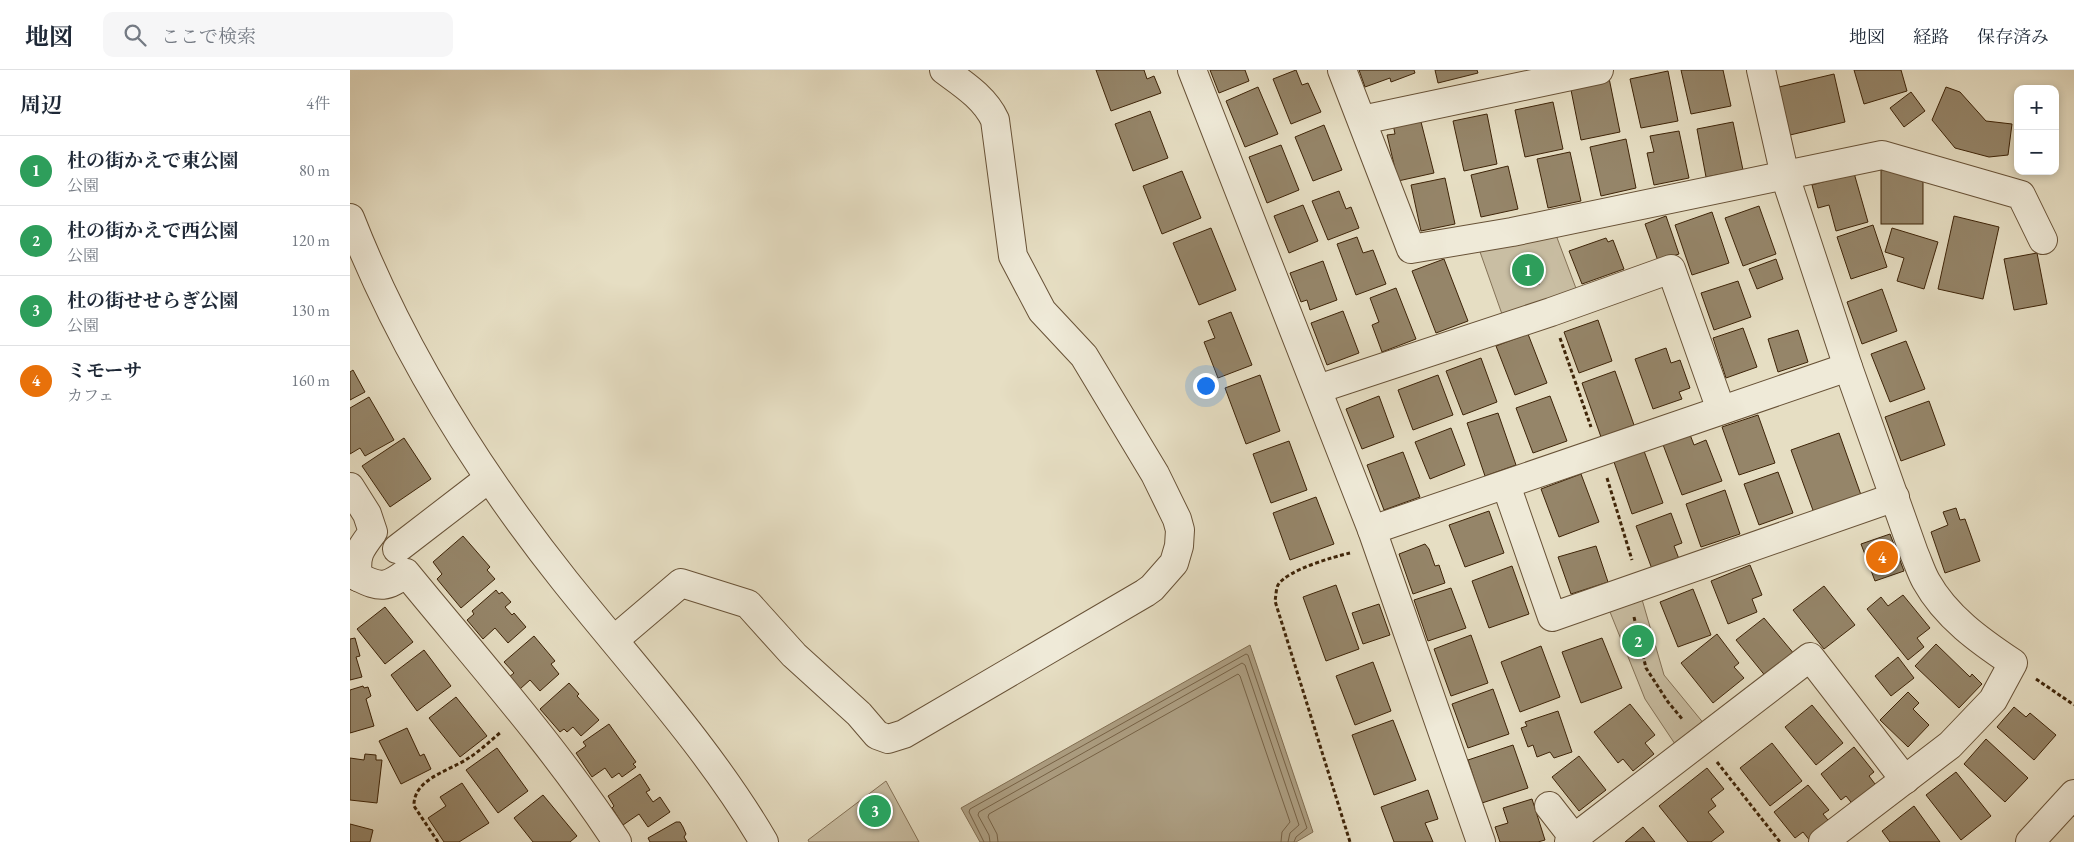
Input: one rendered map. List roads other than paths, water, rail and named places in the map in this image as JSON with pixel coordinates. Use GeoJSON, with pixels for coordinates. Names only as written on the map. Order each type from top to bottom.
{"type":"FeatureCollection","features":[{"type":"Feature","properties":{"kind":"street"},"geometry":{"type":"LineString","coordinates":[[614,640],[681,583],[748,604],[794,655],[859,714],[877,736],[888,739],[904,734],[1145,593],[1157,583],[1174,563],[1179,546],[1180,530],[1177,519],[1155,474],[1084,356],[1042,311],[1013,256],[995,120],[991,110],[972,90],[944,70]]}},
{"type":"Feature","properties":{"kind":"street"},"geometry":{"type":"LineString","coordinates":[[1192,70],[1375,538],[1481,842]]}},
{"type":"Feature","properties":{"kind":"street"},"geometry":{"type":"LineString","coordinates":[[1342,70],[1411,249],[1512,232],[1882,155],[2021,195],[2043,240]]}},
{"type":"Feature","properties":{"kind":"street"},"geometry":{"type":"LineString","coordinates":[[1362,120],[1599,70]]}},
{"type":"Feature","properties":{"kind":"street"},"geometry":{"type":"LineString","coordinates":[[1761,70],[1785,176],[1848,367],[1926,582],[1947,610],[1974,637],[2013,663],[1993,700],[1950,745],[1823,842]]}},
{"type":"Feature","properties":{"kind":"street"},"geometry":{"type":"LineString","coordinates":[[350,218],[369,266],[431,389],[488,479],[565,580],[703,751],[764,842]]}},
{"type":"Feature","properties":{"kind":"street"},"geometry":{"type":"LineString","coordinates":[[1318,389],[1551,312],[1671,269],[1721,410]]}},
{"type":"Feature","properties":{"kind":"street"},"geometry":{"type":"LineString","coordinates":[[1375,538],[1506,485],[1848,367]]}},
{"type":"Feature","properties":{"kind":"street"},"geometry":{"type":"LineString","coordinates":[[373,532],[358,554],[354,580],[380,586],[391,584],[402,561],[488,479]]}},
{"type":"Feature","properties":{"kind":"street"},"geometry":{"type":"LineString","coordinates":[[1506,485],[1552,617],[1895,497]]}},
{"type":"Feature","properties":{"kind":"street"},"geometry":{"type":"LineString","coordinates":[[350,487],[367,514],[373,532],[402,561],[596,810],[617,842]]}},
{"type":"Feature","properties":{"kind":"street"},"geometry":{"type":"LineString","coordinates":[[1549,806],[1571,840],[1810,657],[1905,780]]}},
{"type":"Feature","properties":{"kind":"street"},"geometry":{"type":"LineString","coordinates":[[2030,842],[2074,794]]}},
{"type":"Feature","properties":{"kind":"water"},"geometry":{"type":"Polygon","coordinates":[[[1250,645],[1313,832],[1296,842],[980,842],[961,808],[1250,645]]]}},
{"type":"Feature","properties":{"kind":"place","name":"杜の街かえで東公園"},"geometry":{"type":"Point","coordinates":[1528,270]}},
{"type":"Feature","properties":{"kind":"place","name":"ミモーサ"},"geometry":{"type":"Point","coordinates":[1882,557]}},
{"type":"Feature","properties":{"kind":"place","name":"杜の街かえで西公園"},"geometry":{"type":"Point","coordinates":[1638,641]}},
{"type":"Feature","properties":{"kind":"place","name":"杜の街せせらぎ公園"},"geometry":{"type":"Point","coordinates":[875,811]}}]}
